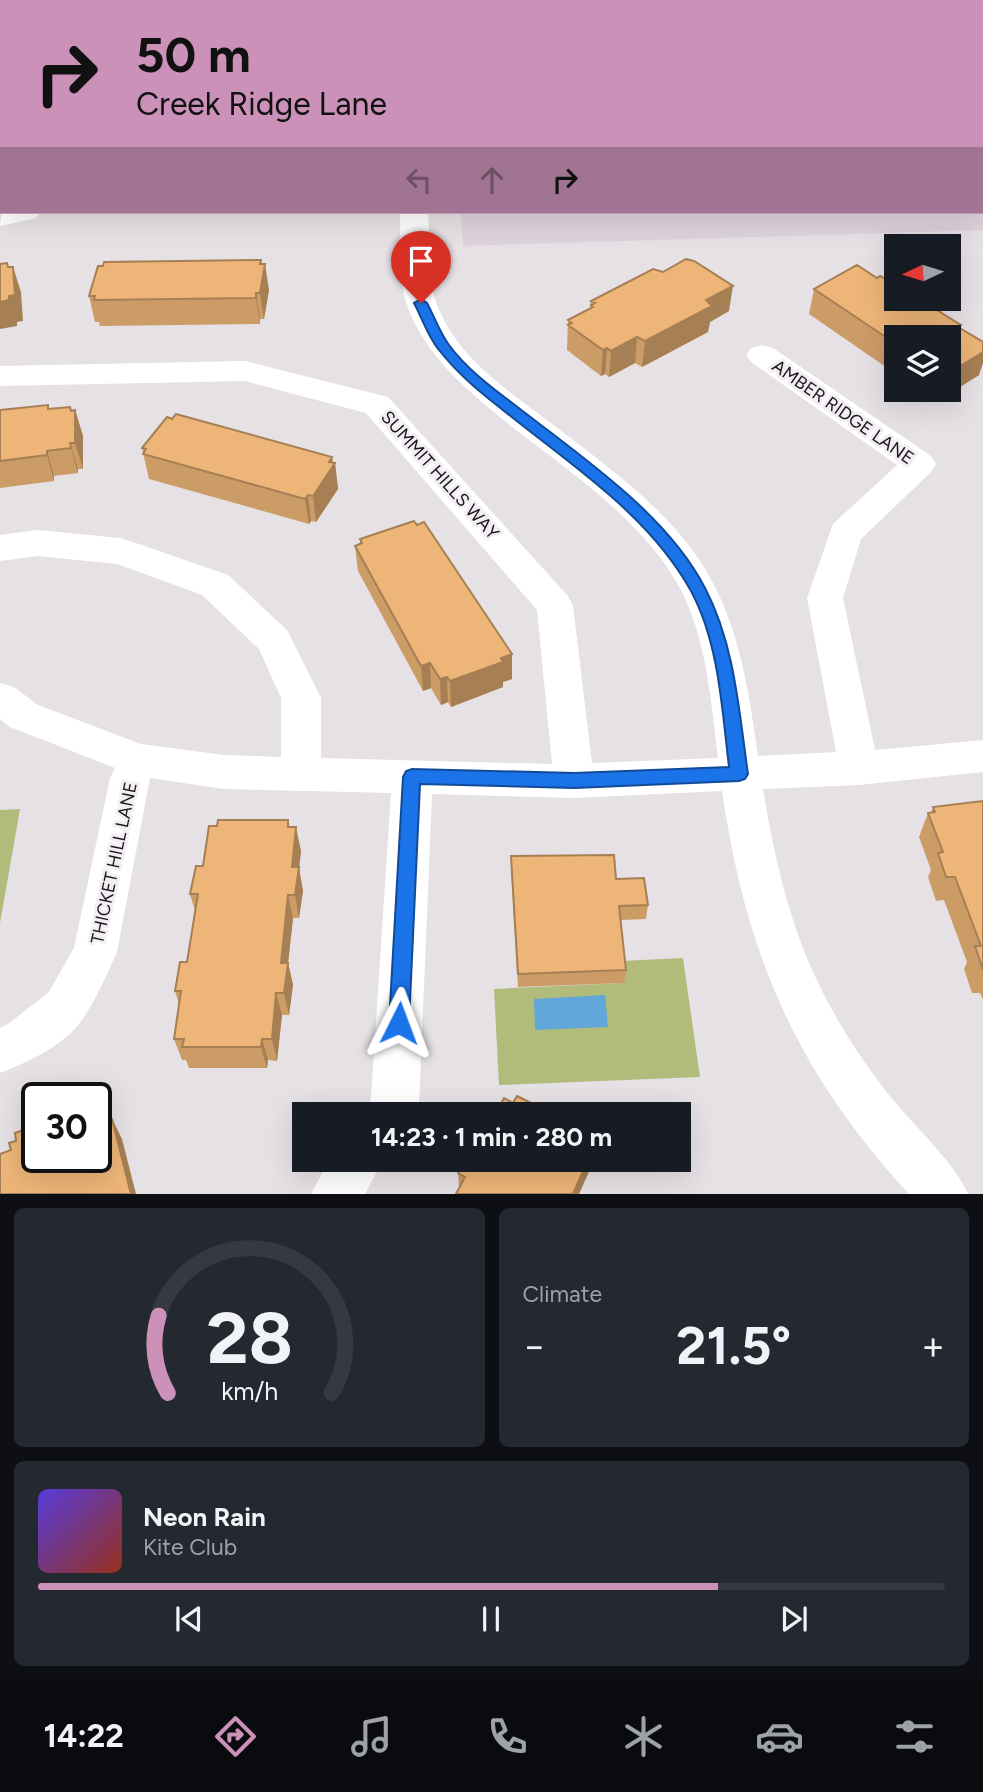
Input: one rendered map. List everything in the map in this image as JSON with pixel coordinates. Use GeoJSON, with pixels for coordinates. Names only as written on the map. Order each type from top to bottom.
{"type":"FeatureCollection","features":[{"type":"Feature","properties":{"kind":"street"},"geometry":{"type":"LineString","coordinates":[[0,218],[17,214]]}},
{"type":"Feature","properties":{"kind":"street"},"geometry":{"type":"LineString","coordinates":[[414,214],[421,303],[443,346],[475,381],[627,500],[668,547],[698,589],[716,633],[728,690],[749,829],[775,937],[801,1001],[835,1061],[896,1145],[943,1194]]}},
{"type":"Feature","properties":{"kind":"street","name":"AMBER RIDGE LANE"},"geometry":{"type":"LineString","coordinates":[[762,355],[919,464],[845,533],[825,598],[859,768]]}},
{"type":"Feature","properties":{"kind":"street","name":"SUMMIT HILLS WAY"},"geometry":{"type":"LineString","coordinates":[[0,376],[245,371],[377,405],[555,606],[574,780]]}},
{"type":"Feature","properties":{"kind":"street"},"geometry":{"type":"LineString","coordinates":[[0,548],[38,543],[120,551],[215,585],[274,640],[301,698],[301,774]]}},
{"type":"Feature","properties":{"kind":"street"},"geometry":{"type":"LineString","coordinates":[[0,698],[24,716],[139,760],[224,772],[574,780],[859,768],[983,756]]}},
{"type":"Feature","properties":{"kind":"street","name":"THICKET HILL LANE"},"geometry":{"type":"LineString","coordinates":[[0,1051],[25,1040],[65,1007],[95,952],[130,778],[139,760]]}},
{"type":"Feature","properties":{"kind":"street"},"geometry":{"type":"LineString","coordinates":[[395,1102],[412,777]]}},
{"type":"Feature","properties":{"kind":"street"},"geometry":{"type":"LineString","coordinates":[[336,1194],[350,1172]]}},
{"type":"Feature","properties":{"kind":"shaded area"},"geometry":{"type":"Polygon","coordinates":[[[461,214],[983,214],[983,230],[463,246],[461,214]]]}},
{"type":"Feature","properties":{"kind":"green space"},"geometry":{"type":"Polygon","coordinates":[[[20,809],[0,923],[0,810],[20,809]]]}},
{"type":"Feature","properties":{"kind":"green space"},"geometry":{"type":"Polygon","coordinates":[[[683,958],[700,1077],[499,1085],[494,989],[623,983],[621,961],[683,958]]]}},
{"type":"Feature","properties":{"kind":"water"},"geometry":{"type":"Polygon","coordinates":[[[605,995],[608,1027],[535,1030],[534,999],[605,995]]]}},
{"type":"Feature","properties":{"kind":"building"},"geometry":{"type":"Polygon","coordinates":[[[686,259],[694,261],[733,286],[706,300],[712,306],[645,341],[637,337],[611,351],[607,348],[603,350],[568,325],[572,323],[568,320],[593,307],[591,305],[595,303],[591,301],[653,269],[663,272],[686,259]]]}},
{"type":"Feature","properties":{"kind":"building"},"geometry":{"type":"Polygon","coordinates":[[[261,260],[260,264],[265,264],[260,293],[256,293],[256,298],[94,300],[95,296],[89,296],[98,266],[103,266],[104,262],[261,260]]]}},
{"type":"Feature","properties":{"kind":"building"},"geometry":{"type":"Polygon","coordinates":[[[7,263],[8,267],[13,267],[15,295],[0,302],[0,264],[7,263]]]}},
{"type":"Feature","properties":{"kind":"building"},"geometry":{"type":"Polygon","coordinates":[[[857,265],[877,278],[880,276],[884,278],[884,312],[940,312],[961,325],[884,325],[884,336],[814,289],[857,265]]]}},
{"type":"Feature","properties":{"kind":"building"},"geometry":{"type":"Polygon","coordinates":[[[961,329],[983,342],[983,352],[961,365],[961,329]]]}},
{"type":"Feature","properties":{"kind":"building"},"geometry":{"type":"Polygon","coordinates":[[[48,405],[48,409],[70,407],[71,411],[75,410],[75,443],[70,443],[71,448],[47,451],[47,455],[0,461],[0,410],[48,405]]]}},
{"type":"Feature","properties":{"kind":"building"},"geometry":{"type":"Polygon","coordinates":[[[176,414],[332,457],[329,462],[335,463],[313,496],[308,495],[305,499],[143,454],[146,449],[142,448],[167,417],[172,419],[176,414]]]}},
{"type":"Feature","properties":{"kind":"building"},"geometry":{"type":"Polygon","coordinates":[[[414,521],[417,525],[424,522],[512,654],[501,658],[503,662],[450,681],[447,677],[440,679],[430,663],[421,666],[355,546],[362,543],[360,539],[414,521]]]}},
{"type":"Feature","properties":{"kind":"building"},"geometry":{"type":"Polygon","coordinates":[[[983,801],[983,970],[975,946],[981,946],[955,877],[946,877],[938,853],[943,852],[928,813],[935,812],[933,807],[983,801]]]}},
{"type":"Feature","properties":{"kind":"building"},"geometry":{"type":"Polygon","coordinates":[[[218,820],[288,820],[288,827],[296,827],[292,867],[299,867],[295,895],[288,895],[281,963],[288,963],[284,993],[276,993],[272,1039],[262,1039],[261,1047],[182,1047],[184,1039],[174,1039],[181,991],[175,991],[180,962],[187,962],[198,894],[190,894],[196,866],[203,866],[209,826],[217,826],[218,820]]]}},
{"type":"Feature","properties":{"kind":"building"},"geometry":{"type":"Polygon","coordinates":[[[614,855],[616,879],[644,878],[648,905],[619,906],[626,970],[518,974],[511,856],[614,855]]]}},
{"type":"Feature","properties":{"kind":"building"},"geometry":{"type":"Polygon","coordinates":[[[517,1096],[529,1102],[514,1102],[517,1096]]]}},
{"type":"Feature","properties":{"kind":"building"},"geometry":{"type":"Polygon","coordinates":[[[112,1119],[131,1194],[0,1194],[0,1154],[11,1150],[9,1143],[16,1141],[15,1133],[21,1131],[21,1173],[112,1173],[112,1119]]]}},
{"type":"Feature","properties":{"kind":"building"},"geometry":{"type":"Polygon","coordinates":[[[583,1172],[573,1194],[456,1194],[465,1177],[458,1173],[583,1172]]]}},
{"type":"Feature","properties":{"kind":"route"},"geometry":{"type":"LineString","coordinates":[[399,1023],[412,777],[574,780],[739,774],[728,690],[716,633],[698,589],[668,547],[627,500],[475,381],[443,346],[421,303]]}}]}
